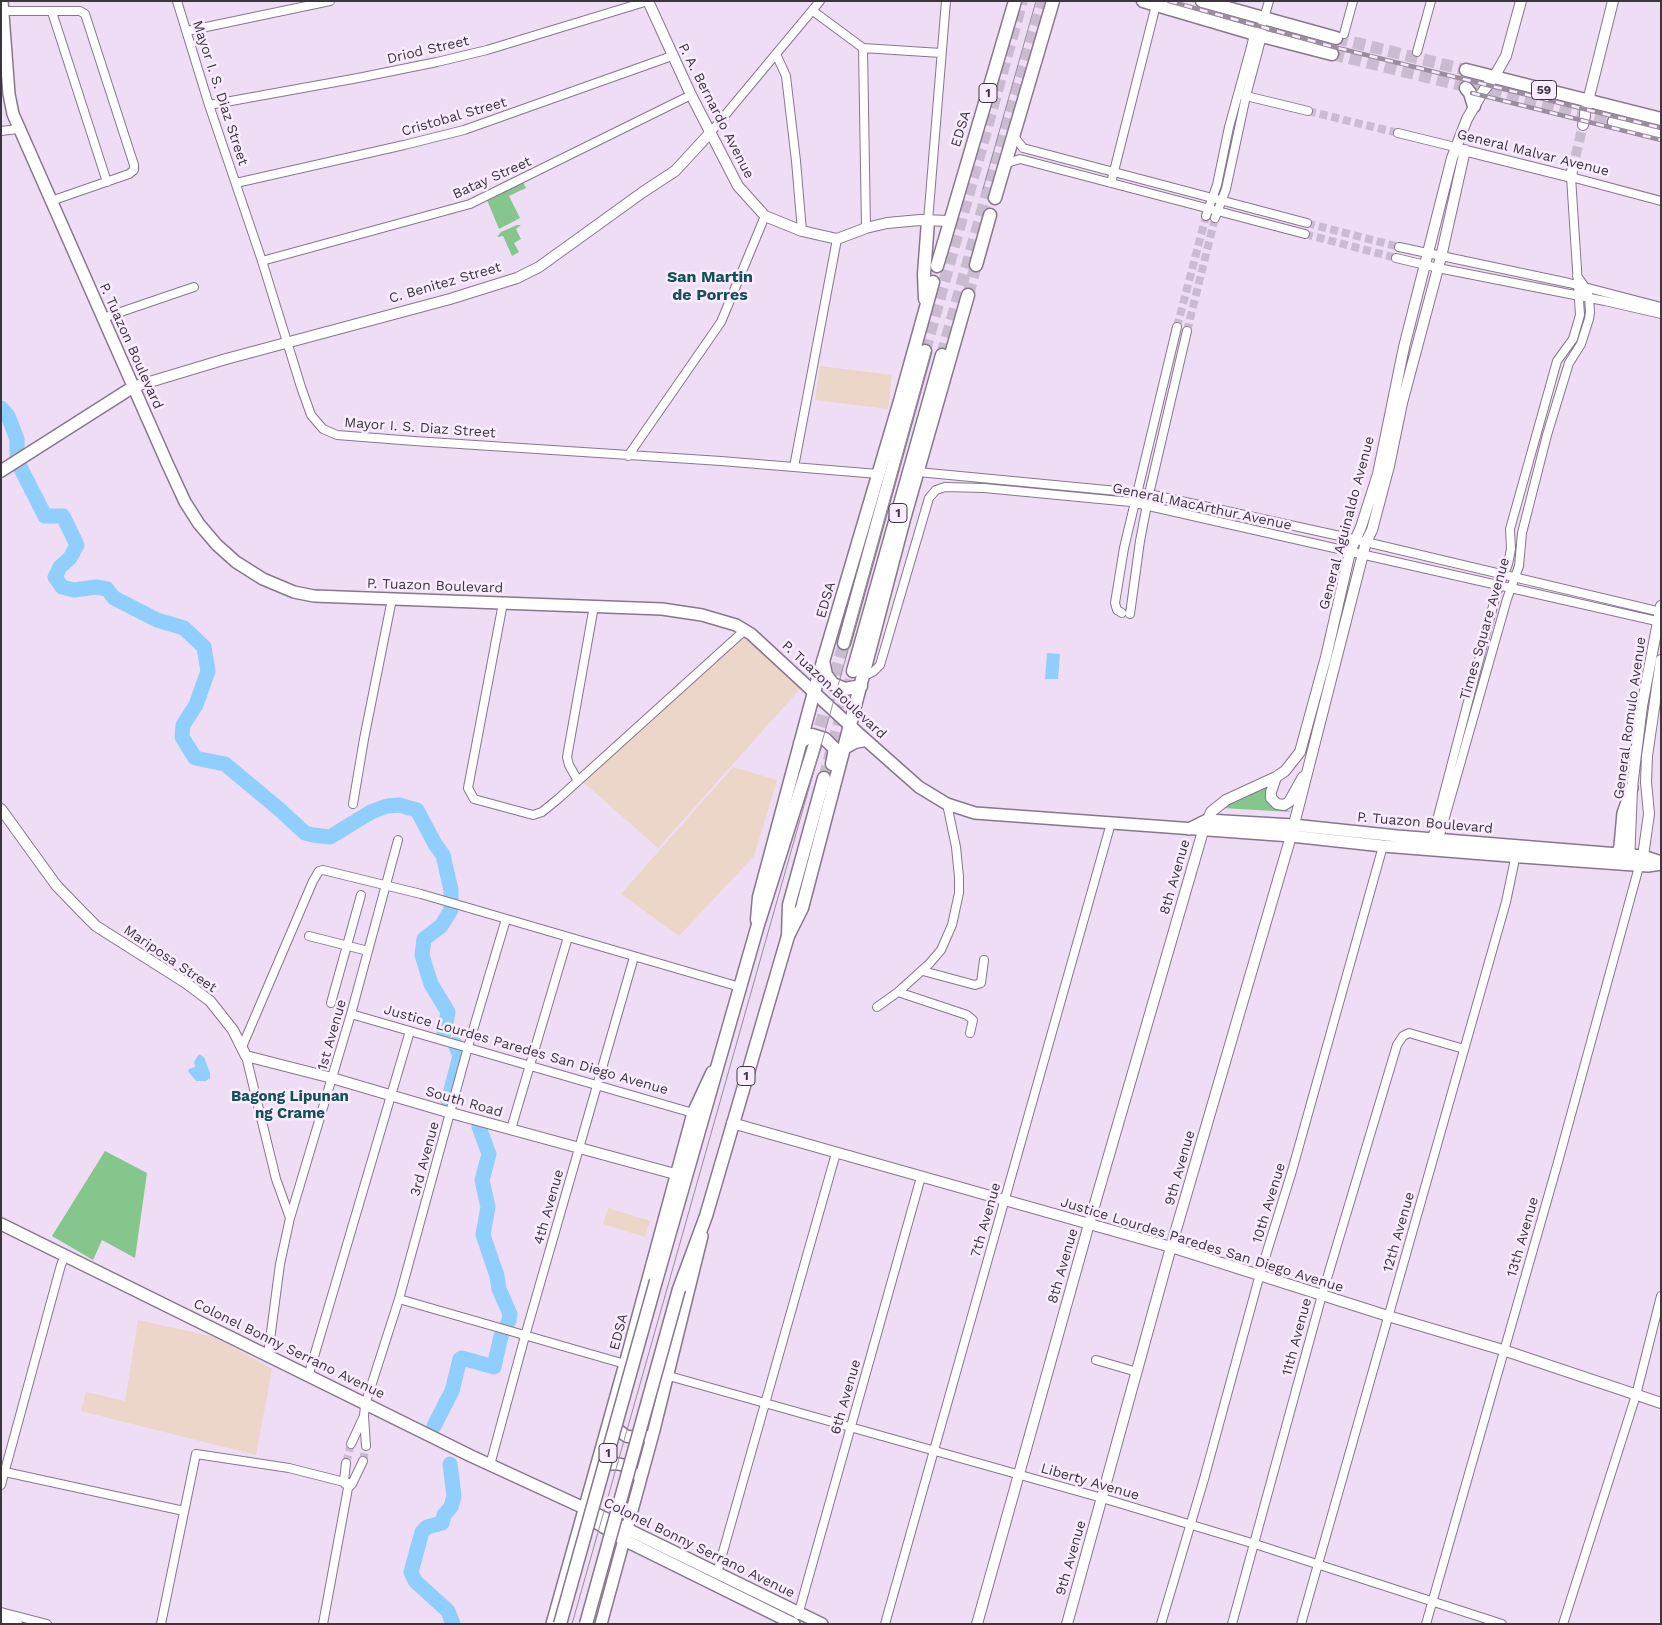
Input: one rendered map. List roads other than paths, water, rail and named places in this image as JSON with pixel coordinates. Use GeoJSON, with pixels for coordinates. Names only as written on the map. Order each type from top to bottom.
{"type":"FeatureCollection","features":[{"type":"Feature","properties":{"kind":"main road"},"geometry":{"type":"LineString","coordinates":[[995,198],[1053,1]]}},
{"type":"Feature","properties":{"kind":"main road"},"geometry":{"type":"LineString","coordinates":[[1143,1],[1260,29],[1332,54]]}},
{"type":"Feature","properties":{"kind":"main road"},"geometry":{"type":"LineString","coordinates":[[1202,1],[1260,29],[1340,36]]}},
{"type":"Feature","properties":{"kind":"main road","name":"EDSA"},"geometry":{"type":"LineString","coordinates":[[937,266],[1014,2]]}},
{"type":"Feature","properties":{"kind":"main road","name":"P. Tuazon Boulevard"},"geometry":{"type":"LineString","coordinates":[[2,6],[12,114],[103,318],[128,386],[189,509],[216,545],[236,562],[263,580],[294,592],[314,596],[662,609],[702,615],[736,625],[751,634],[865,740],[919,787],[947,804],[975,812],[1187,830],[1205,825],[1292,831],[1661,863]]}},
{"type":"Feature","properties":{"kind":"main road","name":"59"},"geometry":{"type":"LineString","coordinates":[[1466,70],[1494,77],[1585,114],[1661,119]]}},
{"type":"Feature","properties":{"kind":"main road"},"geometry":{"type":"LineString","coordinates":[[1466,88],[1470,93],[1474,106]]}},
{"type":"Feature","properties":{"kind":"main road"},"geometry":{"type":"LineString","coordinates":[[1614,122],[1661,134]]}},
{"type":"Feature","properties":{"kind":"main road"},"geometry":{"type":"LineString","coordinates":[[976,265],[990,215]]}},
{"type":"Feature","properties":{"kind":"main road"},"geometry":{"type":"LineString","coordinates":[[926,306],[924,290],[928,221]]}},
{"type":"Feature","properties":{"kind":"main road","name":"EDSA"},"geometry":{"type":"LineString","coordinates":[[757,928],[759,897],[800,743],[933,282]]}},
{"type":"Feature","properties":{"kind":"main road","name":"1"},"geometry":{"type":"LineString","coordinates":[[859,678],[968,295]]}},
{"type":"Feature","properties":{"kind":"main road","name":"EDSA"},"geometry":{"type":"LineString","coordinates":[[844,643],[925,350]]}},
{"type":"Feature","properties":{"kind":"main road","name":"1"},"geometry":{"type":"LineString","coordinates":[[586,1624],[679,1289],[706,1216],[788,936],[789,905],[830,779],[844,748],[859,678],[942,355]]}},
{"type":"Feature","properties":{"kind":"main road","name":"C. Benitez Street"},"geometry":{"type":"LineString","coordinates":[[2,470],[128,386]]}},
{"type":"Feature","properties":{"kind":"main road"},"geometry":{"type":"LineString","coordinates":[[823,661],[826,675],[834,684],[845,689],[859,678]]}},
{"type":"Feature","properties":{"kind":"main road"},"geometry":{"type":"LineString","coordinates":[[800,743],[808,736],[815,735],[822,737],[832,745],[835,751],[830,779]]}},
{"type":"Feature","properties":{"kind":"main road"},"geometry":{"type":"LineString","coordinates":[[844,748],[855,742],[865,740]]}},
{"type":"Feature","properties":{"kind":"main road","name":"EDSA"},"geometry":{"type":"LineString","coordinates":[[560,1624],[757,928],[815,744]]}},
{"type":"Feature","properties":{"kind":"main road"},"geometry":{"type":"LineString","coordinates":[[1617,855],[1620,846],[1623,813],[1632,788]]}},
{"type":"Feature","properties":{"kind":"main road","name":"P. Tuazon Boulevard"},"geometry":{"type":"LineString","coordinates":[[1292,831],[1383,846],[1434,844]]}},
{"type":"Feature","properties":{"kind":"main road","name":"P. Tuazon Boulevard"},"geometry":{"type":"LineString","coordinates":[[1516,851],[1617,855],[1635,860]]}},
{"type":"Feature","properties":{"kind":"main road","name":"EDSA"},"geometry":{"type":"LineString","coordinates":[[552,1624],[693,1113],[722,1050]]}},
{"type":"Feature","properties":{"kind":"main road","name":"1"},"geometry":{"type":"LineString","coordinates":[[600,1624],[654,1430],[699,1254],[706,1216]]}},
{"type":"Feature","properties":{"kind":"main road","name":"Colonel Bonny Serrano Avenue"},"geometry":{"type":"LineString","coordinates":[[1,1224],[268,1355],[365,1410],[564,1499],[626,1534],[718,1568],[796,1620]]}},
{"type":"Feature","properties":{"kind":"main road"},"geometry":{"type":"LineString","coordinates":[[611,1415],[617,1429],[630,1437],[641,1437],[654,1430]]}},
{"type":"Feature","properties":{"kind":"main road"},"geometry":{"type":"LineString","coordinates":[[595,1473],[607,1464],[619,1464],[626,1466],[632,1471],[639,1485]]}},
{"type":"Feature","properties":{"kind":"main road","name":"Colonel Bonny Serrano Avenue"},"geometry":{"type":"LineString","coordinates":[[626,1534],[640,1547],[796,1620],[822,1624]]}},
{"type":"Feature","properties":{"kind":"main road"},"geometry":{"type":"LineString","coordinates":[[618,1562],[640,1547]]}},
{"type":"Feature","properties":{"kind":"street","name":"Mayor I. S. Diaz Street"},"geometry":{"type":"LineString","coordinates":[[177,1],[209,105],[262,261],[311,415],[323,429],[337,435],[878,474]]}},
{"type":"Feature","properties":{"kind":"street"},"geometry":{"type":"LineString","coordinates":[[187,31],[330,1]]}},
{"type":"Feature","properties":{"kind":"street","name":"P. A. Bernardo Avenue"},"geometry":{"type":"LineString","coordinates":[[648,1],[672,56],[738,186],[765,216],[802,231],[837,239]]}},
{"type":"Feature","properties":{"kind":"street","name":"Driod Street"},"geometry":{"type":"LineString","coordinates":[[209,105],[358,78],[488,50],[648,1]]}},
{"type":"Feature","properties":{"kind":"street","name":"C. Benitez Street"},"geometry":{"type":"LineString","coordinates":[[128,386],[450,299],[518,278],[538,267],[675,171],[711,132],[820,1]]}},
{"type":"Feature","properties":{"kind":"street"},"geometry":{"type":"LineString","coordinates":[[928,221],[946,1]]}},
{"type":"Feature","properties":{"kind":"street"},"geometry":{"type":"LineString","coordinates":[[1207,212],[1217,185],[1269,1]]}},
{"type":"Feature","properties":{"kind":"street"},"geometry":{"type":"LineString","coordinates":[[1340,36],[1353,1]]}},
{"type":"Feature","properties":{"kind":"street"},"geometry":{"type":"LineString","coordinates":[[1417,52],[1431,1]]}},
{"type":"Feature","properties":{"kind":"street","name":"General Aguinaldo Avenue"},"geometry":{"type":"LineString","coordinates":[[1205,825],[1211,812],[1226,800],[1276,778],[1285,771],[1294,760],[1303,740],[1326,657],[1350,552],[1372,530],[1389,466],[1402,403],[1438,268],[1460,149],[1460,140],[1467,119],[1474,106],[1506,56],[1521,1]]}},
{"type":"Feature","properties":{"kind":"street"},"geometry":{"type":"LineString","coordinates":[[1585,114],[1613,1]]}},
{"type":"Feature","properties":{"kind":"street"},"geometry":{"type":"LineString","coordinates":[[1111,183],[1156,5]]}},
{"type":"Feature","properties":{"kind":"street"},"geometry":{"type":"LineString","coordinates":[[2,6],[52,12],[80,11],[86,14],[134,165],[134,170],[129,174],[51,201]]}},
{"type":"Feature","properties":{"kind":"street"},"geometry":{"type":"LineString","coordinates":[[813,11],[863,48],[941,54]]}},
{"type":"Feature","properties":{"kind":"street"},"geometry":{"type":"LineString","coordinates":[[52,12],[107,182]]}},
{"type":"Feature","properties":{"kind":"street"},"geometry":{"type":"LineString","coordinates":[[863,48],[866,228]]}},
{"type":"Feature","properties":{"kind":"street"},"geometry":{"type":"LineString","coordinates":[[776,54],[786,76],[802,231]]}},
{"type":"Feature","properties":{"kind":"street","name":"Cristobal Street"},"geometry":{"type":"LineString","coordinates":[[236,183],[464,130],[672,56]]}},
{"type":"Feature","properties":{"kind":"street","name":"Batay Street"},"geometry":{"type":"LineString","coordinates":[[262,261],[470,204],[691,95]]}},
{"type":"Feature","properties":{"kind":"street"},"geometry":{"type":"LineString","coordinates":[[1242,95],[1308,111]]}},
{"type":"Feature","properties":{"kind":"street"},"geometry":{"type":"LineString","coordinates":[[1216,214],[1226,189],[1242,95]]}},
{"type":"Feature","properties":{"kind":"street"},"geometry":{"type":"LineString","coordinates":[[1,131],[18,129]]}},
{"type":"Feature","properties":{"kind":"street","name":"General Malvar Avenue"},"geometry":{"type":"LineString","coordinates":[[1398,133],[1572,174],[1661,201]]}},
{"type":"Feature","properties":{"kind":"street"},"geometry":{"type":"LineString","coordinates":[[1013,135],[1023,148],[1307,223]]}},
{"type":"Feature","properties":{"kind":"street"},"geometry":{"type":"LineString","coordinates":[[1025,160],[1027,149]]}},
{"type":"Feature","properties":{"kind":"street","name":"General Aguinaldo Avenue"},"geometry":{"type":"LineString","coordinates":[[1292,831],[1363,554],[1361,527],[1378,474],[1404,347],[1428,254],[1460,149]]}},
{"type":"Feature","properties":{"kind":"street"},"geometry":{"type":"LineString","coordinates":[[1004,164],[1020,159],[1025,160],[1111,183],[1207,212],[1305,234]]}},
{"type":"Feature","properties":{"kind":"street","name":"Times Square Avenue"},"geometry":{"type":"LineString","coordinates":[[1434,844],[1515,578],[1521,556],[1522,533],[1535,481],[1570,362],[1581,344],[1590,312],[1589,297],[1577,276],[1572,174]]}},
{"type":"Feature","properties":{"kind":"street"},"geometry":{"type":"LineString","coordinates":[[628,456],[721,322],[765,216]]}},
{"type":"Feature","properties":{"kind":"street"},"geometry":{"type":"LineString","coordinates":[[794,467],[837,239],[866,228],[887,223],[950,221]]}},
{"type":"Feature","properties":{"kind":"street"},"geometry":{"type":"LineString","coordinates":[[1399,247],[1581,286],[1661,307]]}},
{"type":"Feature","properties":{"kind":"street"},"geometry":{"type":"LineString","coordinates":[[1396,258],[1589,297],[1661,314]]}},
{"type":"Feature","properties":{"kind":"street","name":"Times Square Avenue"},"geometry":{"type":"LineString","coordinates":[[1434,844],[1499,586],[1511,549],[1510,529],[1557,361],[1573,339],[1576,331],[1581,310],[1581,286]]}},
{"type":"Feature","properties":{"kind":"street"},"geometry":{"type":"LineString","coordinates":[[103,318],[194,287]]}},
{"type":"Feature","properties":{"kind":"street"},"geometry":{"type":"LineString","coordinates":[[1177,327],[1125,544],[1115,603],[1118,610],[1126,614],[1149,494],[1187,331]]}},
{"type":"Feature","properties":{"kind":"street","name":"General MacArthur Avenue"},"geometry":{"type":"LineString","coordinates":[[918,472],[1149,494],[1361,541],[1660,615]]}},
{"type":"Feature","properties":{"kind":"street","name":"General MacArthur Avenue"},"geometry":{"type":"LineString","coordinates":[[859,678],[874,671],[880,665],[927,503],[932,493],[948,486],[1135,503],[1511,589],[1660,615]]}},
{"type":"Feature","properties":{"kind":"street"},"geometry":{"type":"LineString","coordinates":[[353,804],[392,599]]}},
{"type":"Feature","properties":{"kind":"street"},"geometry":{"type":"LineString","coordinates":[[503,603],[468,788],[474,799],[533,815],[542,812],[558,799],[745,630]]}},
{"type":"Feature","properties":{"kind":"street"},"geometry":{"type":"LineString","coordinates":[[578,781],[569,765],[567,757],[594,606]]}},
{"type":"Feature","properties":{"kind":"street","name":"General Romulo Avenue"},"geometry":{"type":"LineString","coordinates":[[1635,860],[1631,810],[1632,788],[1642,706],[1660,615]]}},
{"type":"Feature","properties":{"kind":"street","name":"General Romulo Avenue"},"geometry":{"type":"LineString","coordinates":[[1635,860],[1649,814],[1646,768],[1653,702],[1661,660]]}},
{"type":"Feature","properties":{"kind":"street"},"geometry":{"type":"LineString","coordinates":[[1276,778],[1271,798],[1277,804],[1284,805],[1289,802],[1298,783],[1308,769]]}},
{"type":"Feature","properties":{"kind":"street"},"geometry":{"type":"LineString","coordinates":[[877,1007],[922,971],[941,950],[954,917],[960,878],[947,804]]}},
{"type":"Feature","properties":{"kind":"street","name":"Mariposa Street"},"geometry":{"type":"LineString","coordinates":[[1,809],[56,885],[96,926],[186,983],[210,1001],[233,1030],[244,1052],[276,1180],[290,1218]]}},
{"type":"Feature","properties":{"kind":"street"},"geometry":{"type":"LineString","coordinates":[[1631,810],[1641,816],[1649,814]]}},
{"type":"Feature","properties":{"kind":"street","name":"7th Avenue"},"geometry":{"type":"LineString","coordinates":[[885,1624],[1111,823]]}},
{"type":"Feature","properties":{"kind":"street","name":"8th Avenue"},"geometry":{"type":"LineString","coordinates":[[977,1624],[1089,1224],[1205,825]]}},
{"type":"Feature","properties":{"kind":"street","name":"9th Avenue"},"geometry":{"type":"LineString","coordinates":[[1067,1624],[1171,1247],[1292,831]]}},
{"type":"Feature","properties":{"kind":"street","name":"1st Avenue"},"geometry":{"type":"LineString","coordinates":[[268,1355],[280,1264],[290,1218],[351,1014],[398,840]]}},
{"type":"Feature","properties":{"kind":"street","name":"10th Avenue"},"geometry":{"type":"LineString","coordinates":[[1161,1624],[1260,1274],[1292,1171],[1383,846]]}},
{"type":"Feature","properties":{"kind":"street","name":"12th Avenue"},"geometry":{"type":"LineString","coordinates":[[1301,1624],[1506,902],[1516,851]]}},
{"type":"Feature","properties":{"kind":"street","name":"13th Avenue"},"geometry":{"type":"LineString","coordinates":[[1426,1624],[1590,1051],[1635,860]]}},
{"type":"Feature","properties":{"kind":"street"},"geometry":{"type":"LineString","coordinates":[[244,1052],[313,881],[319,872],[327,871],[421,894],[740,987]]}},
{"type":"Feature","properties":{"kind":"street"},"geometry":{"type":"LineString","coordinates":[[331,1002],[361,895]]}},
{"type":"Feature","properties":{"kind":"street","name":"3rd Avenue"},"geometry":{"type":"LineString","coordinates":[[365,1410],[399,1299],[468,1047],[506,919]]}},
{"type":"Feature","properties":{"kind":"street"},"geometry":{"type":"LineString","coordinates":[[309,936],[368,951]]}},
{"type":"Feature","properties":{"kind":"street"},"geometry":{"type":"LineString","coordinates":[[510,1129],[531,1066],[568,937]]}},
{"type":"Feature","properties":{"kind":"street","name":"4th Avenue"},"geometry":{"type":"LineString","coordinates":[[490,1465],[525,1336],[634,957]]}},
{"type":"Feature","properties":{"kind":"street"},"geometry":{"type":"LineString","coordinates":[[922,971],[975,985],[981,983],[984,960]]}},
{"type":"Feature","properties":{"kind":"street"},"geometry":{"type":"LineString","coordinates":[[898,992],[967,1015],[973,1020],[970,1033]]}},
{"type":"Feature","properties":{"kind":"street","name":"Justice Lourdes Paredes San Diego Avenue"},"geometry":{"type":"LineString","coordinates":[[351,1014],[693,1113]]}},
{"type":"Feature","properties":{"kind":"street"},"geometry":{"type":"LineString","coordinates":[[308,1377],[410,1031]]}},
{"type":"Feature","properties":{"kind":"street","name":"11th Avenue"},"geometry":{"type":"LineString","coordinates":[[1232,1624],[1322,1295],[1397,1045],[1403,1036],[1409,1033],[1464,1049]]}},
{"type":"Feature","properties":{"kind":"street","name":"South Road"},"geometry":{"type":"LineString","coordinates":[[244,1052],[451,1113],[675,1174]]}},
{"type":"Feature","properties":{"kind":"street","name":"Justice Lourdes Paredes San Diego Avenue"},"geometry":{"type":"LineString","coordinates":[[732,1124],[1171,1247],[1388,1316],[1503,1350],[1661,1403]]}},
{"type":"Feature","properties":{"kind":"street"},"geometry":{"type":"LineString","coordinates":[[718,1568],[836,1153]]}},
{"type":"Feature","properties":{"kind":"street","name":"6th Avenue"},"geometry":{"type":"LineString","coordinates":[[796,1620],[921,1177]]}},
{"type":"Feature","properties":{"kind":"street"},"geometry":{"type":"LineString","coordinates":[[1,1485],[65,1256]]}},
{"type":"Feature","properties":{"kind":"street"},"geometry":{"type":"LineString","coordinates":[[1564,1624],[1636,1394],[1661,1296]]}},
{"type":"Feature","properties":{"kind":"street"},"geometry":{"type":"LineString","coordinates":[[399,1299],[625,1364]]}},
{"type":"Feature","properties":{"kind":"street"},"geometry":{"type":"LineString","coordinates":[[1096,1360],[1137,1372]]}},
{"type":"Feature","properties":{"kind":"street","name":"Liberty Avenue"},"geometry":{"type":"LineString","coordinates":[[668,1376],[1102,1498],[1255,1544],[1502,1624]]}},
{"type":"Feature","properties":{"kind":"street"},"geometry":{"type":"LineString","coordinates":[[365,1410],[366,1446]]}},
{"type":"Feature","properties":{"kind":"street"},"geometry":{"type":"LineString","coordinates":[[350,1444],[365,1410]]}},
{"type":"Feature","properties":{"kind":"street"},"geometry":{"type":"LineString","coordinates":[[161,1624],[196,1454],[289,1468],[348,1485]]}},
{"type":"Feature","properties":{"kind":"street"},"geometry":{"type":"LineString","coordinates":[[348,1485],[363,1462]]}},
{"type":"Feature","properties":{"kind":"street"},"geometry":{"type":"LineString","coordinates":[[323,1624],[348,1485],[346,1463]]}},
{"type":"Feature","properties":{"kind":"street"},"geometry":{"type":"LineString","coordinates":[[5,1472],[184,1511]]}},
{"type":"Feature","properties":{"kind":"street"},"geometry":{"type":"LineString","coordinates":[[1,1612],[47,1624]]}},
{"type":"Feature","properties":{"kind":"street"},"geometry":{"type":"LineString","coordinates":[[1,1620],[18,1624]]}},
{"type":"Feature","properties":{"kind":"water"},"geometry":{"type":"Polygon","coordinates":[[[1047,653],[1060,654],[1058,679],[1045,679],[1047,653]]]}},
{"type":"Feature","properties":{"kind":"water"},"geometry":{"type":"Polygon","coordinates":[[[199,1054],[204,1057],[210,1073],[210,1078],[206,1081],[196,1081],[188,1071],[195,1067],[194,1062],[199,1054]]]}},
{"type":"Feature","properties":{"kind":"waterway"},"geometry":{"type":"LineString","coordinates":[[1,408],[8,416],[17,439],[17,461],[45,516],[63,516],[77,545],[70,558],[60,567],[55,577],[62,587],[74,590],[96,587],[107,589],[114,598],[157,620],[184,628],[204,647],[208,671],[196,705],[183,725],[182,737],[195,758],[225,764],[305,833],[313,835],[330,837],[371,812],[387,806],[399,805],[417,810],[443,855],[451,890],[451,910],[441,926],[424,939],[422,955],[431,984],[448,1012],[444,1033]]}},
{"type":"Feature","properties":{"kind":"waterway"},"geometry":{"type":"LineString","coordinates":[[448,1101],[460,1056],[455,1044]]}},
{"type":"Feature","properties":{"kind":"waterway"},"geometry":{"type":"LineString","coordinates":[[434,1426],[452,1391],[460,1359],[494,1367],[501,1336],[509,1321],[510,1314],[499,1289],[497,1276],[483,1235],[488,1207],[482,1180],[489,1154],[479,1127]]}},
{"type":"Feature","properties":{"kind":"waterway"},"geometry":{"type":"LineString","coordinates":[[450,1464],[454,1496],[451,1507],[444,1515],[442,1523],[427,1527],[422,1532],[411,1572],[415,1581],[448,1611],[453,1624]]}},
{"type":"Feature","properties":{"kind":"tunnel"},"geometry":{"type":"LineString","coordinates":[[925,351],[1022,1]]}},
{"type":"Feature","properties":{"kind":"tunnel"},"geometry":{"type":"LineString","coordinates":[[942,355],[1043,1]]}},
{"type":"Feature","properties":{"kind":"tunnel"},"geometry":{"type":"LineString","coordinates":[[1336,38],[1466,70]]}},
{"type":"Feature","properties":{"kind":"tunnel"},"geometry":{"type":"LineString","coordinates":[[1332,54],[1614,122]]}},
{"type":"Feature","properties":{"kind":"tunnel"},"geometry":{"type":"LineString","coordinates":[[1308,111],[1398,133]]}},
{"type":"Feature","properties":{"kind":"tunnel"},"geometry":{"type":"LineString","coordinates":[[1572,171],[1583,125]]}},
{"type":"Feature","properties":{"kind":"tunnel"},"geometry":{"type":"LineString","coordinates":[[1177,327],[1206,216]]}},
{"type":"Feature","properties":{"kind":"tunnel"},"geometry":{"type":"LineString","coordinates":[[1187,331],[1215,218]]}},
{"type":"Feature","properties":{"kind":"tunnel"},"geometry":{"type":"LineString","coordinates":[[1307,223],[1399,247]]}},
{"type":"Feature","properties":{"kind":"tunnel"},"geometry":{"type":"LineString","coordinates":[[1305,234],[1396,258]]}},
{"type":"Feature","properties":{"kind":"tunnel"},"geometry":{"type":"LineString","coordinates":[[968,295],[976,265]]}},
{"type":"Feature","properties":{"kind":"tunnel"},"geometry":{"type":"LineString","coordinates":[[815,744],[844,643]]}},
{"type":"Feature","properties":{"kind":"tunnel"},"geometry":{"type":"LineString","coordinates":[[824,778],[853,671]]}},
{"type":"Feature","properties":{"kind":"tunnel"},"geometry":{"type":"LineString","coordinates":[[346,1463],[351,1444]]}},
{"type":"Feature","properties":{"kind":"tunnel"},"geometry":{"type":"LineString","coordinates":[[363,1461],[366,1446]]}},
{"type":"Feature","properties":{"kind":"tram line"},"geometry":{"type":"LineString","coordinates":[[983,189],[1036,1]]}},
{"type":"Feature","properties":{"kind":"tram line"},"geometry":{"type":"LineString","coordinates":[[572,1624],[931,352]]}},
{"type":"Feature","properties":{"kind":"railway"},"geometry":{"type":"LineString","coordinates":[[1169,1],[1334,47],[1661,128]]}},
{"type":"Feature","properties":{"kind":"railway"},"geometry":{"type":"LineString","coordinates":[[1472,93],[1661,140]]}},
{"type":"Feature","properties":{"kind":"district","name":"San Martin de Porres"},"geometry":{"type":"Point","coordinates":[710,286]}},
{"type":"Feature","properties":{"kind":"district","name":"Bagong Lipunan ng Crame"},"geometry":{"type":"Point","coordinates":[290,1106]}}]}
